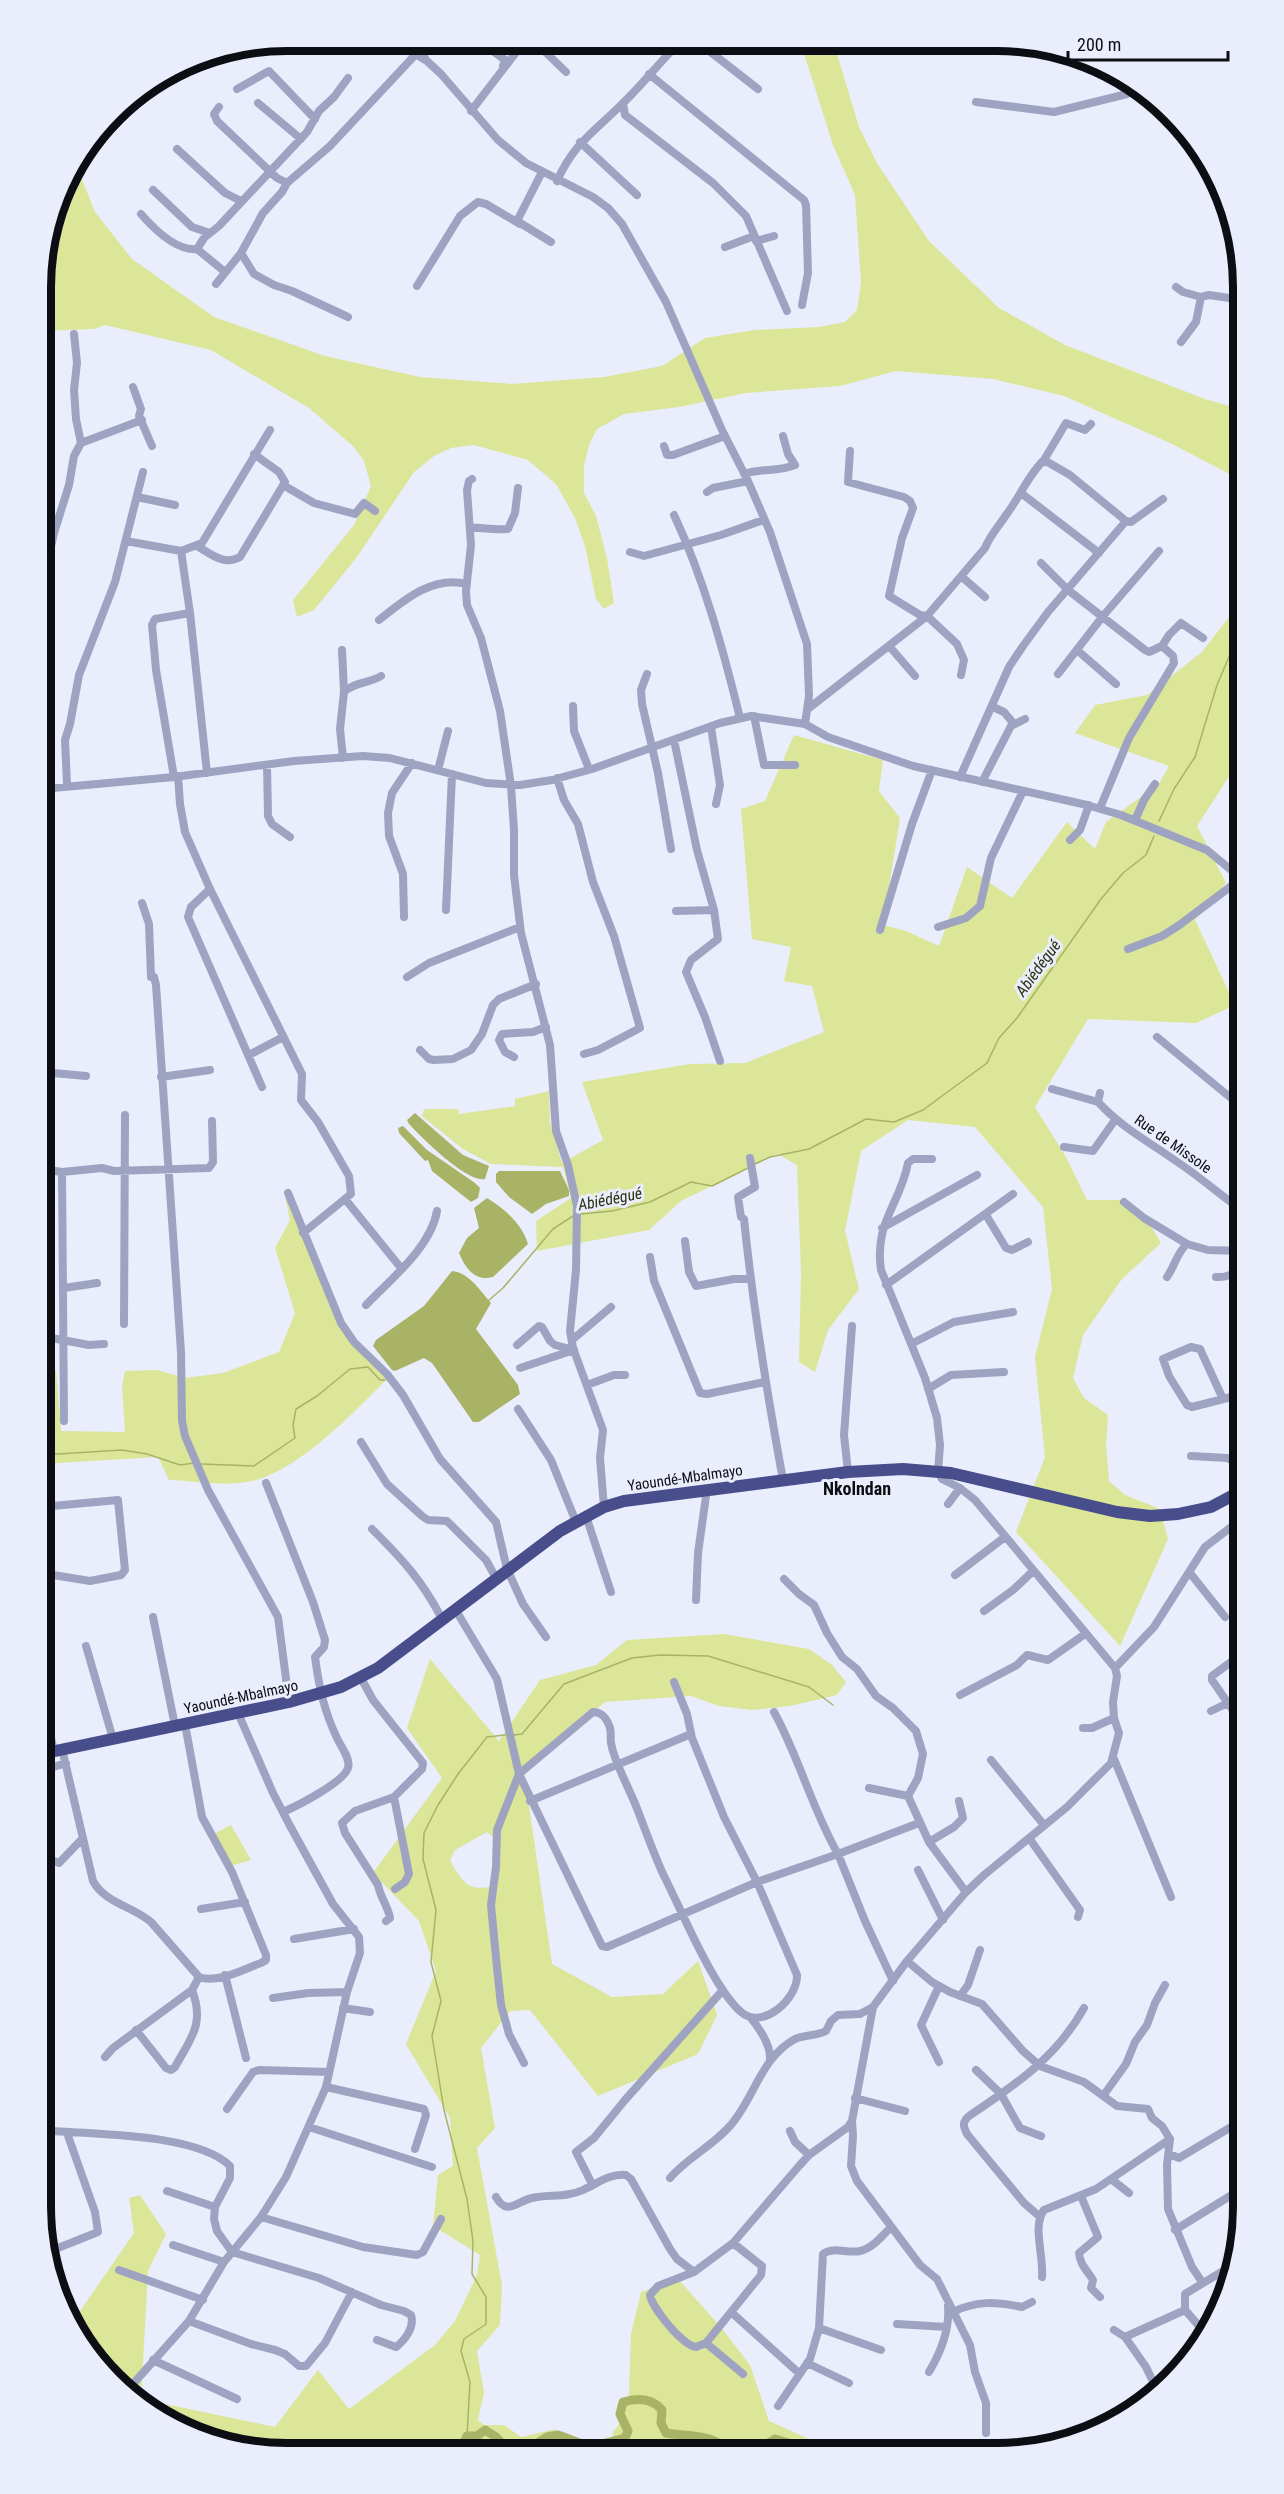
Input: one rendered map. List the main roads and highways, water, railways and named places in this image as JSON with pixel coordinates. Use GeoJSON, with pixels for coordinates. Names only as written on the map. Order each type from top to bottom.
{"type":"FeatureCollection","features":[{"type":"Feature","properties":{"kind":"highway","name":"Yaoundé-Mbalmayo"},"geometry":{"type":"LineString","coordinates":[[51,1752],[320,1695],[360,1678],[378,1668],[538,1545],[604,1507],[646,1497],[848,1472],[903,1469],[979,1479],[1117,1512],[1150,1516],[1178,1514],[1210,1507],[1233,1495]]}},
{"type":"Feature","properties":{"kind":"waterway","name":"Abiédégué"},"geometry":{"type":"LineString","coordinates":[[1159,821],[1174,789],[1195,757],[1217,685],[1233,647]]}},
{"type":"Feature","properties":{"kind":"waterway","name":"Abiédégué"},"geometry":{"type":"LineString","coordinates":[[755,1164],[770,1157],[809,1149],[866,1119],[894,1122],[923,1110],[987,1063],[999,1038],[1017,1018],[1101,899],[1123,873],[1146,855],[1154,836]]}},
{"type":"Feature","properties":{"kind":"waterway","name":"Abiédégué"},"geometry":{"type":"LineString","coordinates":[[580,1214],[612,1211],[650,1202],[691,1182],[712,1186],[748,1168]]}},
{"type":"Feature","properties":{"kind":"waterway","name":"Abiédégué"},"geometry":{"type":"LineString","coordinates":[[488,1301],[503,1288],[553,1229],[573,1216]]}},
{"type":"Feature","properties":{"kind":"waterway","name":"Abiédégué"},"geometry":{"type":"LineString","coordinates":[[202,1464],[254,1466],[295,1438],[293,1425],[296,1409],[317,1396],[350,1369],[368,1367],[380,1380],[385,1380]]}},
{"type":"Feature","properties":{"kind":"waterway","name":"Abiédégué"},"geometry":{"type":"LineString","coordinates":[[51,1454],[122,1450],[147,1454],[180,1465],[194,1463]]}},
{"type":"Feature","properties":{"kind":"waterway"},"geometry":{"type":"LineString","coordinates":[[513,1735],[522,1734],[564,1684],[632,1658],[660,1655],[708,1656],[809,1687],[833,1705]]}},
{"type":"Feature","properties":{"kind":"waterway"},"geometry":{"type":"LineString","coordinates":[[467,2436],[470,2382],[461,2351],[464,2339],[486,2324],[486,2297],[472,2274],[473,2241],[467,2199],[444,2110],[432,2036],[441,2001],[431,1962],[436,1910],[423,1859],[424,1833],[438,1805],[458,1774],[487,1737],[505,1735]]}},
{"type":"Feature","properties":{"kind":"waterway"},"geometry":{"type":"LineString","coordinates":[[606,2443],[625,2438],[628,2431],[620,2414],[623,2402],[634,2400],[649,2401],[662,2410],[661,2423],[666,2433],[700,2437],[718,2443]]}},
{"type":"Feature","properties":{"kind":"waterway"},"geometry":{"type":"LineString","coordinates":[[464,2443],[467,2436],[477,2436],[485,2430],[501,2443]]}},
{"type":"Feature","properties":{"kind":"waterway"},"geometry":{"type":"LineString","coordinates":[[537,2443],[547,2437],[558,2435],[579,2443]]}},
{"type":"Feature","properties":{"kind":"waterway"},"geometry":{"type":"LineString","coordinates":[[769,2443],[775,2439],[788,2443]]}},
{"type":"Feature","properties":{"kind":"district","name":"Nkolndan"},"geometry":{"type":"Point","coordinates":[857,1488]}}]}
